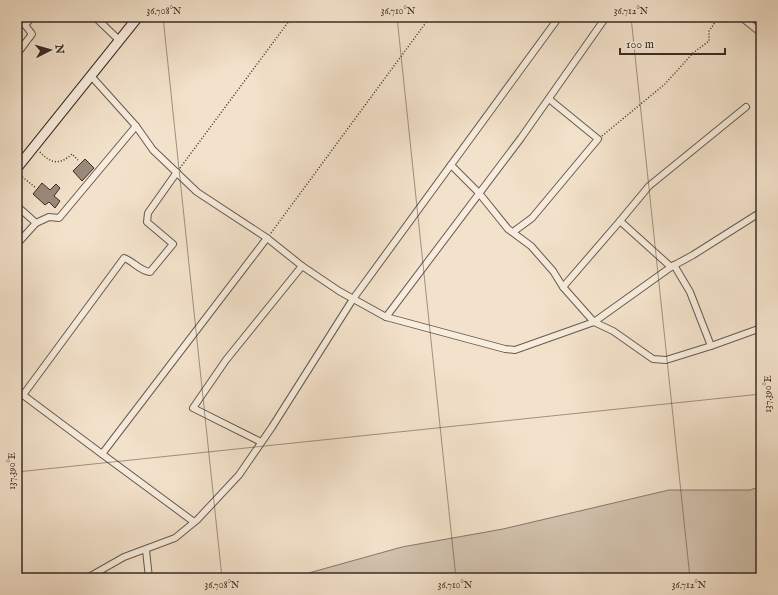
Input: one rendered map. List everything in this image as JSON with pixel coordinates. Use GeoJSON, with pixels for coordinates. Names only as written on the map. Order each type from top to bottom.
{"type":"FeatureCollection","features":[{"type":"Feature","properties":{"kind":"main road"},"geometry":{"type":"LineString","coordinates":[[17,168],[92,77],[138,17]]}},
{"type":"Feature","properties":{"kind":"street"},"geometry":{"type":"LineString","coordinates":[[17,54],[32,34],[25,25],[32,17]]}},
{"type":"Feature","properties":{"kind":"street"},"geometry":{"type":"LineString","coordinates":[[95,17],[120,41]]}},
{"type":"Feature","properties":{"kind":"street"},"geometry":{"type":"LineString","coordinates":[[87,578],[124,557],[175,538],[194,522],[239,475],[353,299],[559,17]]}},
{"type":"Feature","properties":{"kind":"street"},"geometry":{"type":"LineString","coordinates":[[386,317],[479,194],[606,17]]}},
{"type":"Feature","properties":{"kind":"street"},"geometry":{"type":"LineString","coordinates":[[741,17],[761,33]]}},
{"type":"Feature","properties":{"kind":"street"},"geometry":{"type":"LineString","coordinates":[[92,77],[136,126],[153,150],[197,192],[267,238],[302,266],[353,299],[386,317],[505,350],[515,350],[594,322],[672,266],[761,212]]}},
{"type":"Feature","properties":{"kind":"street"},"geometry":{"type":"LineString","coordinates":[[513,232],[532,218],[598,139],[548,99]]}},
{"type":"Feature","properties":{"kind":"street"},"geometry":{"type":"LineString","coordinates":[[563,287],[649,186],[746,107]]}},
{"type":"Feature","properties":{"kind":"street"},"geometry":{"type":"LineString","coordinates":[[17,244],[36,223],[49,217],[59,218],[136,126]]}},
{"type":"Feature","properties":{"kind":"street"},"geometry":{"type":"LineString","coordinates":[[451,165],[513,232],[531,246],[553,271],[563,287],[594,322],[613,331],[653,358],[671,359],[761,328]]}},
{"type":"Feature","properties":{"kind":"street"},"geometry":{"type":"LineString","coordinates":[[23,395],[124,258],[128,259],[145,272],[150,272],[173,244],[148,222],[148,213],[177,172]]}},
{"type":"Feature","properties":{"kind":"street"},"geometry":{"type":"LineString","coordinates":[[17,206],[36,223]]}},
{"type":"Feature","properties":{"kind":"street"},"geometry":{"type":"LineString","coordinates":[[620,221],[672,266],[690,292],[711,346]]}},
{"type":"Feature","properties":{"kind":"street"},"geometry":{"type":"LineString","coordinates":[[102,454],[267,238]]}},
{"type":"Feature","properties":{"kind":"street"},"geometry":{"type":"LineString","coordinates":[[261,442],[193,408],[226,360],[302,266]]}},
{"type":"Feature","properties":{"kind":"street"},"geometry":{"type":"LineString","coordinates":[[17,391],[194,522]]}},
{"type":"Feature","properties":{"kind":"street"},"geometry":{"type":"LineString","coordinates":[[146,550],[149,578]]}},
{"type":"Feature","properties":{"kind":"path"},"geometry":{"type":"LineString","coordinates":[[177,172],[292,17]]}},
{"type":"Feature","properties":{"kind":"path"},"geometry":{"type":"LineString","coordinates":[[267,238],[430,17]]}},
{"type":"Feature","properties":{"kind":"path"},"geometry":{"type":"LineString","coordinates":[[598,139],[665,84],[693,53],[709,41],[709,31],[719,17]]}},
{"type":"Feature","properties":{"kind":"path"},"geometry":{"type":"LineString","coordinates":[[34,147],[45,158],[52,161],[64,161],[72,154],[78,160]]}},
{"type":"Feature","properties":{"kind":"path"},"geometry":{"type":"LineString","coordinates":[[17,173],[36,188]]}},
{"type":"Feature","properties":{"kind":"shaded area"},"geometry":{"type":"Polygon","coordinates":[[[761,486],[761,578],[242,578],[305,574],[402,547],[503,529],[669,490],[750,490],[761,486]]]}},
{"type":"Feature","properties":{"kind":"building"},"geometry":{"type":"Polygon","coordinates":[[[85,159],[94,168],[82,181],[73,171],[85,159]]]}},
{"type":"Feature","properties":{"kind":"building"},"geometry":{"type":"Polygon","coordinates":[[[42,183],[50,190],[56,184],[60,188],[54,196],[60,201],[55,208],[49,202],[45,205],[33,194],[42,183]]]}}]}
